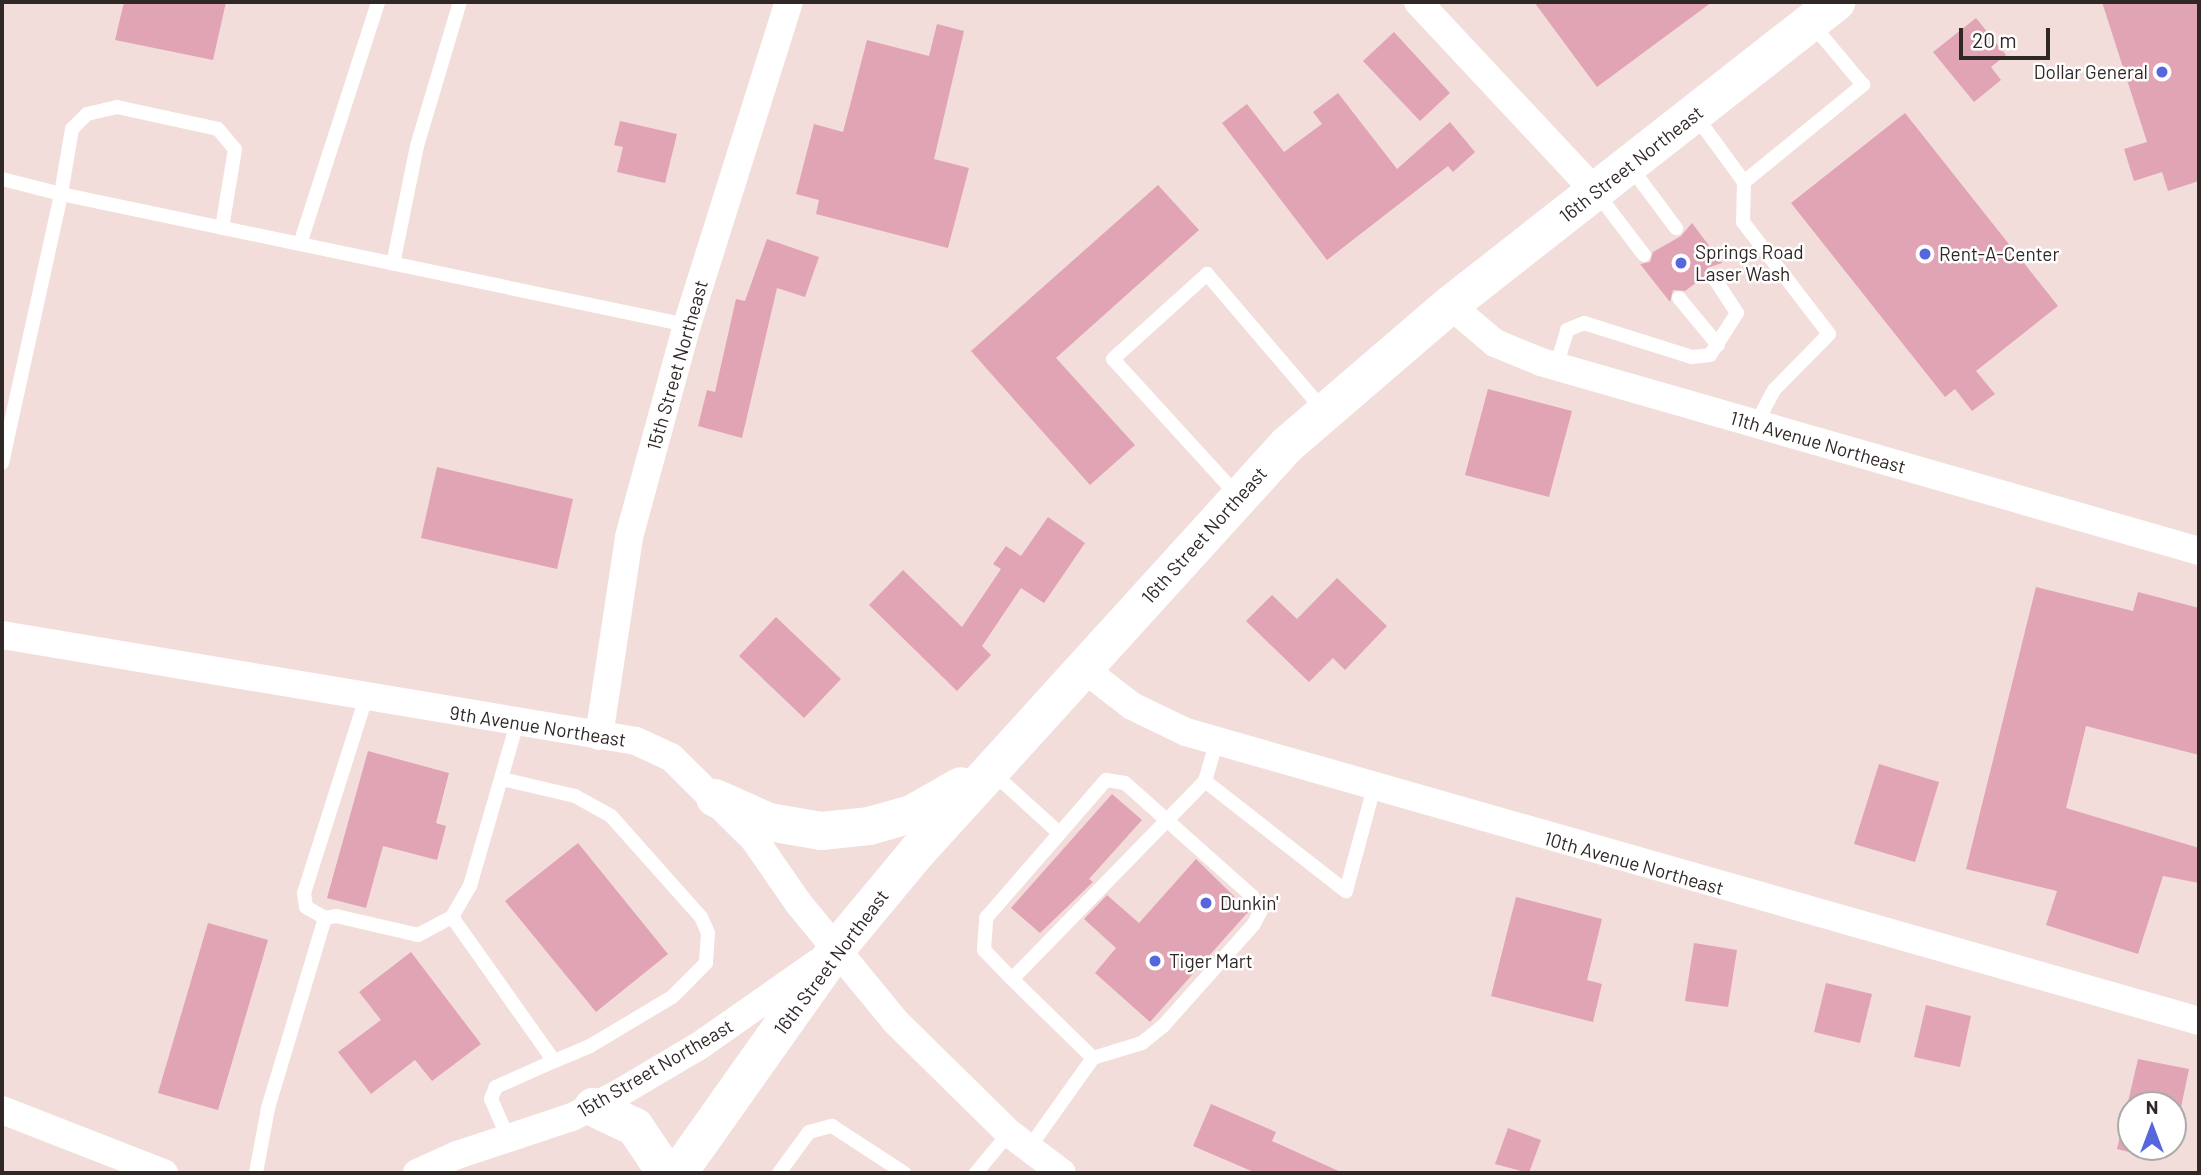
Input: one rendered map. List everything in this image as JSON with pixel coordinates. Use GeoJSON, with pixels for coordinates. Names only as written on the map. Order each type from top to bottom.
{"type":"FeatureCollection","features":[{"type":"Feature","properties":{"kind":"main road","name":"16th Street Northeast"},"geometry":{"type":"LineString","coordinates":[[678,1173],[838,947],[990,769],[1084,669],[1238,496],[1323,410],[1450,304],[1823,12]]}},
{"type":"Feature","properties":{"kind":"main road"},"geometry":{"type":"LineString","coordinates":[[715,798],[769,822],[821,831],[912,814],[990,769]]}},
{"type":"Feature","properties":{"kind":"main road"},"geometry":{"type":"LineString","coordinates":[[593,1107],[635,1127],[666,1173]]}},
{"type":"Feature","properties":{"kind":"street","name":"15th Street Northeast"},"geometry":{"type":"LineString","coordinates":[[599,736],[629,537],[687,325],[789,2]]}},
{"type":"Feature","properties":{"kind":"street"},"geometry":{"type":"LineString","coordinates":[[1418,2],[1596,192]]}},
{"type":"Feature","properties":{"kind":"street","name":"11th Avenue Northeast"},"geometry":{"type":"LineString","coordinates":[[1450,304],[1495,343],[1556,367],[2199,551]]}},
{"type":"Feature","properties":{"kind":"street","name":"9th Avenue Northeast"},"geometry":{"type":"LineString","coordinates":[[2,635],[366,698],[636,741],[671,757],[754,838],[799,904],[838,947],[896,1022],[1019,1141],[1062,1173]]}},
{"type":"Feature","properties":{"kind":"street","name":"10th Avenue Northeast"},"geometry":{"type":"LineString","coordinates":[[1084,669],[1132,706],[1186,732],[2199,1021]]}},
{"type":"Feature","properties":{"kind":"street","name":"15th Street Northeast"},"geometry":{"type":"LineString","coordinates":[[417,1173],[457,1155],[509,1140],[593,1107],[699,1046],[838,947]]}},
{"type":"Feature","properties":{"kind":"street"},"geometry":{"type":"LineString","coordinates":[[2,1110],[164,1173]]}},
{"type":"Feature","properties":{"kind":"lane"},"geometry":{"type":"LineString","coordinates":[[300,244],[378,2]]}},
{"type":"Feature","properties":{"kind":"lane"},"geometry":{"type":"LineString","coordinates":[[393,264],[417,146],[460,2]]}},
{"type":"Feature","properties":{"kind":"lane"},"geometry":{"type":"LineString","coordinates":[[1744,182],[1863,85],[1823,12]]}},
{"type":"Feature","properties":{"kind":"lane"},"geometry":{"type":"LineString","coordinates":[[2,463],[61,194],[72,128],[87,114],[117,107],[219,129],[235,149],[222,228]]}},
{"type":"Feature","properties":{"kind":"lane"},"geometry":{"type":"LineString","coordinates":[[1694,114],[1744,182],[1743,222],[1829,334],[1774,390],[1756,424]]}},
{"type":"Feature","properties":{"kind":"lane"},"geometry":{"type":"LineString","coordinates":[[1629,165],[1676,228]]}},
{"type":"Feature","properties":{"kind":"lane"},"geometry":{"type":"LineString","coordinates":[[2,179],[61,194],[687,325]]}},
{"type":"Feature","properties":{"kind":"lane"},"geometry":{"type":"LineString","coordinates":[[1596,192],[1644,256]]}},
{"type":"Feature","properties":{"kind":"lane"},"geometry":{"type":"LineString","coordinates":[[1238,496],[1113,359],[1207,274],[1323,410]]}},
{"type":"Feature","properties":{"kind":"lane"},"geometry":{"type":"LineString","coordinates":[[1556,367],[1567,330],[1577,323],[1692,357],[1710,355],[1737,313],[1713,276]]}},
{"type":"Feature","properties":{"kind":"lane"},"geometry":{"type":"LineString","coordinates":[[1679,298],[1718,345]]}},
{"type":"Feature","properties":{"kind":"lane"},"geometry":{"type":"LineString","coordinates":[[366,698],[304,893],[306,907],[325,918],[336,916],[418,935],[452,917],[470,886],[517,723]]}},
{"type":"Feature","properties":{"kind":"lane"},"geometry":{"type":"LineString","coordinates":[[1012,979],[1205,781],[1217,740]]}},
{"type":"Feature","properties":{"kind":"lane"},"geometry":{"type":"LineString","coordinates":[[990,769],[1057,831]]}},
{"type":"Feature","properties":{"kind":"lane"},"geometry":{"type":"LineString","coordinates":[[502,779],[575,796],[611,816],[701,917],[708,933],[706,963],[672,997],[590,1046],[496,1087],[491,1099],[509,1140]]}},
{"type":"Feature","properties":{"kind":"lane"},"geometry":{"type":"LineString","coordinates":[[976,1173],[1019,1141],[1093,1058],[1151,1037],[1260,912],[1252,896],[1168,819],[1125,783],[1110,779],[1094,788],[986,918],[982,936],[985,950],[1093,1058]]}},
{"type":"Feature","properties":{"kind":"lane"},"geometry":{"type":"LineString","coordinates":[[1205,781],[1346,891],[1374,787]]}},
{"type":"Feature","properties":{"kind":"lane"},"geometry":{"type":"LineString","coordinates":[[452,917],[554,1060]]}},
{"type":"Feature","properties":{"kind":"lane"},"geometry":{"type":"LineString","coordinates":[[256,1173],[268,1108],[325,918]]}},
{"type":"Feature","properties":{"kind":"lane"},"geometry":{"type":"LineString","coordinates":[[779,1173],[809,1132],[832,1126],[904,1173]]}},
{"type":"Feature","properties":{"kind":"building"},"geometry":{"type":"Polygon","coordinates":[[[124,2],[226,2],[213,60],[115,40],[124,2]]]}},
{"type":"Feature","properties":{"kind":"building"},"geometry":{"type":"Polygon","coordinates":[[[1534,2],[1712,2],[1597,87],[1534,2]]]}},
{"type":"Feature","properties":{"kind":"building","name":"Dollar General"},"geometry":{"type":"Polygon","coordinates":[[[2102,2],[2199,2],[2199,181],[2168,191],[2162,172],[2134,181],[2124,149],[2147,142],[2102,2]]]}},
{"type":"Feature","properties":{"kind":"building"},"geometry":{"type":"Polygon","coordinates":[[[1976,18],[2006,55],[1991,67],[2001,80],[1974,102],[1933,52],[1976,18]]]}},
{"type":"Feature","properties":{"kind":"building"},"geometry":{"type":"Polygon","coordinates":[[[937,24],[964,31],[934,159],[969,168],[948,248],[816,214],[819,200],[796,194],[814,124],[843,132],[867,40],[929,56],[937,24]]]}},
{"type":"Feature","properties":{"kind":"building"},"geometry":{"type":"Polygon","coordinates":[[[1394,32],[1450,93],[1420,121],[1363,61],[1394,32]]]}},
{"type":"Feature","properties":{"kind":"building"},"geometry":{"type":"Polygon","coordinates":[[[1338,93],[1397,169],[1450,122],[1475,152],[1453,172],[1448,166],[1327,260],[1222,123],[1247,104],[1284,152],[1322,124],[1313,112],[1338,93]]]}},
{"type":"Feature","properties":{"kind":"building","name":"Rent-A-Center"},"geometry":{"type":"Polygon","coordinates":[[[1905,113],[2058,306],[1976,371],[1995,394],[1972,411],[1955,389],[1945,397],[1791,203],[1905,113]]]}},
{"type":"Feature","properties":{"kind":"building"},"geometry":{"type":"Polygon","coordinates":[[[620,121],[677,134],[665,183],[617,172],[623,147],[614,145],[620,121]]]}},
{"type":"Feature","properties":{"kind":"building"},"geometry":{"type":"Polygon","coordinates":[[[1158,185],[1199,230],[1056,358],[1135,445],[1090,485],[971,351],[1158,185]]]}},
{"type":"Feature","properties":{"kind":"building","name":"Springs Road Laser Wash"},"geometry":{"type":"Polygon","coordinates":[[[1692,223],[1722,263],[1707,268],[1704,277],[1685,291],[1673,290],[1670,302],[1640,264],[1650,262],[1653,252],[1681,236],[1692,223]]]}},
{"type":"Feature","properties":{"kind":"building"},"geometry":{"type":"Polygon","coordinates":[[[767,239],[819,257],[805,297],[777,288],[742,438],[698,426],[707,390],[715,392],[736,299],[745,301],[767,239]]]}},
{"type":"Feature","properties":{"kind":"building"},"geometry":{"type":"Polygon","coordinates":[[[1488,389],[1572,411],[1549,497],[1465,475],[1488,389]]]}},
{"type":"Feature","properties":{"kind":"building"},"geometry":{"type":"Polygon","coordinates":[[[437,467],[573,499],[557,569],[421,538],[437,467]]]}},
{"type":"Feature","properties":{"kind":"building"},"geometry":{"type":"Polygon","coordinates":[[[1048,517],[1085,543],[1044,603],[1021,588],[982,646],[991,655],[957,691],[869,605],[903,570],[962,627],[1001,569],[993,564],[1006,546],[1021,556],[1048,517]]]}},
{"type":"Feature","properties":{"kind":"building"},"geometry":{"type":"Polygon","coordinates":[[[1337,578],[1387,626],[1345,670],[1333,658],[1309,682],[1246,621],[1272,595],[1297,619],[1337,578]]]}},
{"type":"Feature","properties":{"kind":"building"},"geometry":{"type":"Polygon","coordinates":[[[2036,587],[2133,611],[2138,592],[2199,608],[2199,755],[2086,726],[2066,808],[2199,848],[2199,883],[2163,876],[2138,954],[2046,925],[2057,891],[1966,869],[2036,587]]]}},
{"type":"Feature","properties":{"kind":"building"},"geometry":{"type":"Polygon","coordinates":[[[776,617],[841,679],[804,718],[739,656],[776,617]]]}},
{"type":"Feature","properties":{"kind":"building"},"geometry":{"type":"Polygon","coordinates":[[[368,751],[449,773],[436,823],[446,826],[437,860],[383,846],[366,908],[327,898],[368,751]]]}},
{"type":"Feature","properties":{"kind":"building"},"geometry":{"type":"Polygon","coordinates":[[[1879,764],[1939,782],[1915,862],[1854,844],[1879,764]]]}},
{"type":"Feature","properties":{"kind":"building"},"geometry":{"type":"Polygon","coordinates":[[[1112,794],[1142,820],[1089,879],[1093,882],[1040,933],[1011,908],[1112,794]]]}},
{"type":"Feature","properties":{"kind":"building"},"geometry":{"type":"Polygon","coordinates":[[[578,843],[668,954],[596,1012],[505,901],[578,843]]]}},
{"type":"Feature","properties":{"kind":"building"},"geometry":{"type":"Polygon","coordinates":[[[1196,859],[1249,911],[1150,1022],[1095,973],[1116,948],[1084,919],[1107,895],[1139,923],[1196,859]]]}},
{"type":"Feature","properties":{"kind":"building"},"geometry":{"type":"Polygon","coordinates":[[[1516,897],[1602,919],[1587,980],[1602,984],[1593,1022],[1491,996],[1516,897]]]}},
{"type":"Feature","properties":{"kind":"building"},"geometry":{"type":"Polygon","coordinates":[[[208,923],[268,940],[218,1110],[158,1093],[208,923]]]}},
{"type":"Feature","properties":{"kind":"building"},"geometry":{"type":"Polygon","coordinates":[[[1694,943],[1737,950],[1728,1007],[1685,1001],[1694,943]]]}},
{"type":"Feature","properties":{"kind":"building"},"geometry":{"type":"Polygon","coordinates":[[[411,952],[481,1044],[432,1081],[415,1060],[371,1094],[338,1052],[381,1020],[359,992],[411,952]]]}},
{"type":"Feature","properties":{"kind":"building"},"geometry":{"type":"Polygon","coordinates":[[[1826,983],[1872,994],[1860,1043],[1814,1032],[1826,983]]]}},
{"type":"Feature","properties":{"kind":"building"},"geometry":{"type":"Polygon","coordinates":[[[1926,1005],[1971,1016],[1960,1067],[1914,1057],[1926,1005]]]}},
{"type":"Feature","properties":{"kind":"building"},"geometry":{"type":"Polygon","coordinates":[[[2138,1059],[2189,1069],[2184,1091],[2131,1091],[2138,1059]]]}},
{"type":"Feature","properties":{"kind":"building"},"geometry":{"type":"Polygon","coordinates":[[[1211,1104],[1276,1132],[1272,1141],[1343,1173],[1256,1173],[1193,1146],[1211,1104]]]}},
{"type":"Feature","properties":{"kind":"building"},"geometry":{"type":"Polygon","coordinates":[[[1508,1128],[1541,1140],[1529,1173],[1495,1164],[1508,1128]]]}},
{"type":"Feature","properties":{"kind":"place","name":"Dollar General"},"geometry":{"type":"Point","coordinates":[2162,72]}},
{"type":"Feature","properties":{"kind":"place","name":"Rent-A-Center"},"geometry":{"type":"Point","coordinates":[1925,254]}},
{"type":"Feature","properties":{"kind":"place","name":"Springs Road Laser Wash"},"geometry":{"type":"Point","coordinates":[1681,263]}},
{"type":"Feature","properties":{"kind":"place","name":"Dunkin'"},"geometry":{"type":"Point","coordinates":[1206,903]}},
{"type":"Feature","properties":{"kind":"place","name":"Tiger Mart"},"geometry":{"type":"Point","coordinates":[1155,961]}}]}
